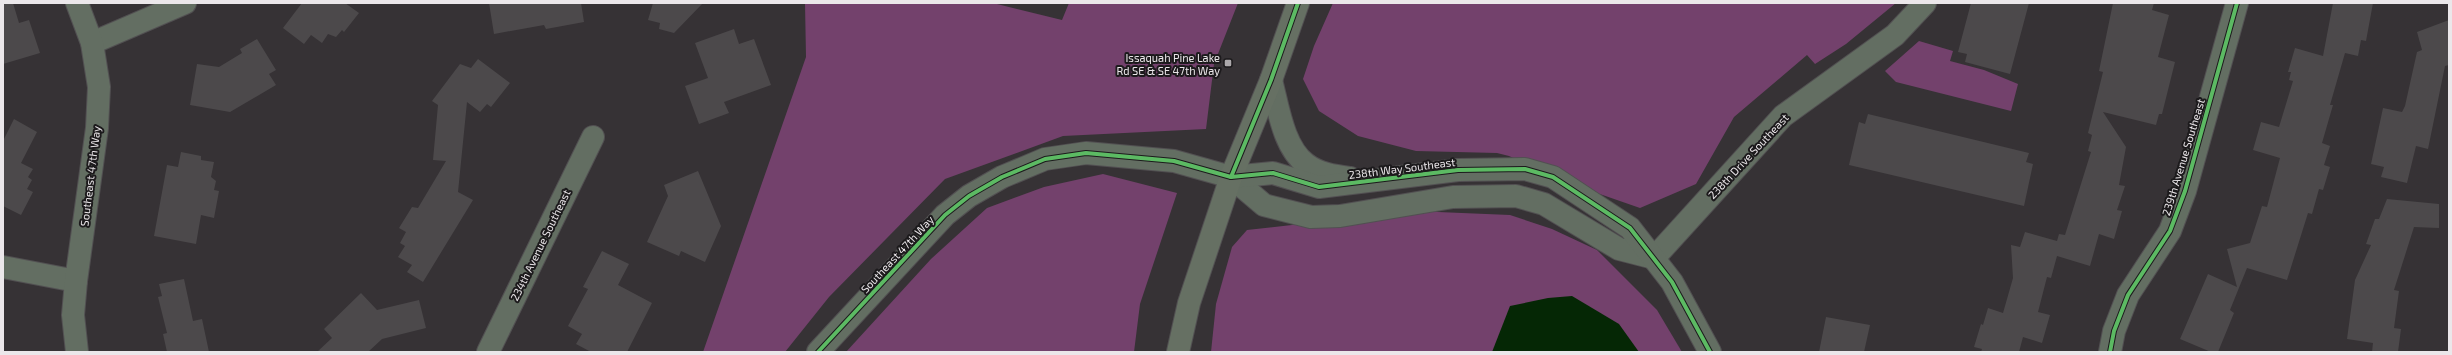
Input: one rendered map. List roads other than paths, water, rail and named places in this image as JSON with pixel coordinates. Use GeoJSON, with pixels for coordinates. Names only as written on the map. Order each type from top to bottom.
{"type":"FeatureCollection","features":[{"type":"Feature","properties":{"kind":"main road"},"geometry":{"type":"LineString","coordinates":[[1178,352],[1189,303],[1231,177],[1271,80],[1298,3]]}},
{"type":"Feature","properties":{"kind":"street","name":"Southeast 47th Way"},"geometry":{"type":"LineString","coordinates":[[77,3],[92,43],[99,87],[97,128],[76,281],[73,315],[77,352]]}},
{"type":"Feature","properties":{"kind":"street"},"geometry":{"type":"LineString","coordinates":[[92,43],[185,3]]}},
{"type":"Feature","properties":{"kind":"street","name":"238th Drive Southeast"},"geometry":{"type":"LineString","coordinates":[[1654,258],[1783,116],[1895,35],[1925,3]]}},
{"type":"Feature","properties":{"kind":"street","name":"239th Avenue Southeast"},"geometry":{"type":"LineString","coordinates":[[2110,352],[2114,331],[2128,295],[2170,231],[2185,191],[2237,3]]}},
{"type":"Feature","properties":{"kind":"street","name":"238th Way Southeast"},"geometry":{"type":"LineString","coordinates":[[1271,80],[1291,146],[1306,164],[1328,175],[1377,182]]}},
{"type":"Feature","properties":{"kind":"street","name":"234th Avenue Southeast"},"geometry":{"type":"LineString","coordinates":[[488,352],[593,137]]}},
{"type":"Feature","properties":{"kind":"street","name":"Southeast 47th Way"},"geometry":{"type":"LineString","coordinates":[[818,352],[945,215],[983,188],[1045,159],[1086,153],[1133,155],[1174,161],[1231,177]]}},
{"type":"Feature","properties":{"kind":"street","name":"238th Way Southeast"},"geometry":{"type":"LineString","coordinates":[[1231,177],[1273,173],[1320,187],[1377,182],[1458,170],[1525,169],[1553,177],[1630,228],[1672,282],[1710,352]]}},
{"type":"Feature","properties":{"kind":"street"},"geometry":{"type":"LineString","coordinates":[[1231,177],[1264,205],[1311,217],[1340,216],[1453,197],[1516,196],[1544,204],[1619,249],[1654,258]]}},
{"type":"Feature","properties":{"kind":"street"},"geometry":{"type":"LineString","coordinates":[[3,267],[76,281]]}},
{"type":"Feature","properties":{"kind":"place","name":"Issaquah Pine Lake Rd SE & SE 47th Way"},"geometry":{"type":"Point","coordinates":[1228,63]}}]}
